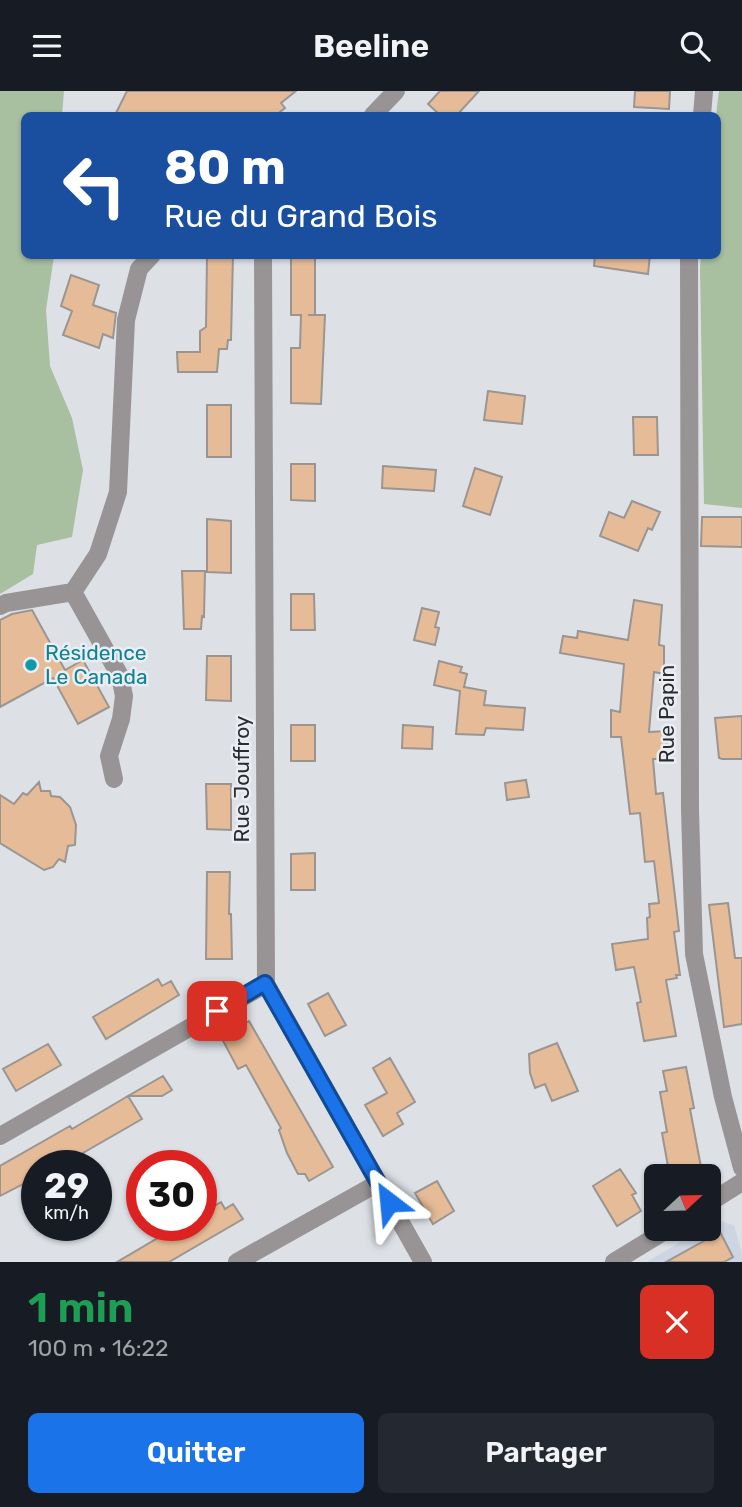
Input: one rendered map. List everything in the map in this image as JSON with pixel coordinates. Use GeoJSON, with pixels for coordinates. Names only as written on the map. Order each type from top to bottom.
{"type":"FeatureCollection","features":[{"type":"Feature","properties":{"kind":"street"},"geometry":{"type":"LineString","coordinates":[[376,112],[396,91]]}},
{"type":"Feature","properties":{"kind":"street"},"geometry":{"type":"LineString","coordinates":[[702,112],[704,91]]}},
{"type":"Feature","properties":{"kind":"street"},"geometry":{"type":"LineString","coordinates":[[0,606],[73,592],[97,554],[118,492],[126,320],[139,269],[148,259]]}},
{"type":"Feature","properties":{"kind":"street","name":"Rue Jouffroy"},"geometry":{"type":"LineString","coordinates":[[262,259],[265,983],[423,1262]]}},
{"type":"Feature","properties":{"kind":"street","name":"Rue Papin"},"geometry":{"type":"LineString","coordinates":[[689,259],[690,809],[694,954],[723,1097],[742,1168]]}},
{"type":"Feature","properties":{"kind":"street"},"geometry":{"type":"LineString","coordinates":[[73,592],[120,676],[124,696],[121,719],[109,755],[114,779]]}},
{"type":"Feature","properties":{"kind":"street"},"geometry":{"type":"LineString","coordinates":[[0,1136],[265,983]]}},
{"type":"Feature","properties":{"kind":"street"},"geometry":{"type":"LineString","coordinates":[[237,1262],[378,1182]]}},
{"type":"Feature","properties":{"kind":"street"},"geometry":{"type":"LineString","coordinates":[[721,1195],[742,1182]]}},
{"type":"Feature","properties":{"kind":"street"},"geometry":{"type":"LineString","coordinates":[[614,1262],[648,1241]]}},
{"type":"Feature","properties":{"kind":"shaded area"},"geometry":{"type":"Polygon","coordinates":[[[721,1221],[734,1225],[742,1254],[742,1262],[647,1262],[682,1241],[721,1241],[721,1221]]]}},
{"type":"Feature","properties":{"kind":"green space"},"geometry":{"type":"Polygon","coordinates":[[[0,91],[64,91],[62,112],[21,112],[21,259],[54,259],[46,310],[50,366],[72,418],[83,470],[72,537],[37,545],[33,574],[0,594],[0,91]]]}},
{"type":"Feature","properties":{"kind":"green space"},"geometry":{"type":"Polygon","coordinates":[[[719,91],[742,91],[742,508],[704,504],[700,268],[701,259],[721,259],[721,112],[716,112],[719,91]]]}},
{"type":"Feature","properties":{"kind":"building"},"geometry":{"type":"Polygon","coordinates":[[[127,91],[296,91],[281,103],[285,108],[280,112],[116,112],[127,91]]]}},
{"type":"Feature","properties":{"kind":"building"},"geometry":{"type":"Polygon","coordinates":[[[440,91],[479,91],[460,112],[437,112],[428,104],[440,91]]]}},
{"type":"Feature","properties":{"kind":"building"},"geometry":{"type":"Polygon","coordinates":[[[635,91],[670,91],[669,109],[634,107],[635,91]]]}},
{"type":"Feature","properties":{"kind":"building"},"geometry":{"type":"Polygon","coordinates":[[[207,259],[233,259],[231,340],[228,340],[227,349],[219,349],[217,372],[178,372],[177,352],[200,352],[200,331],[206,327],[207,259]]]}},
{"type":"Feature","properties":{"kind":"building"},"geometry":{"type":"Polygon","coordinates":[[[291,259],[315,259],[315,315],[325,315],[321,404],[291,403],[291,348],[300,348],[301,315],[291,315],[291,259]]]}},
{"type":"Feature","properties":{"kind":"building"},"geometry":{"type":"Polygon","coordinates":[[[595,259],[650,259],[648,274],[594,266],[595,259]]]}},
{"type":"Feature","properties":{"kind":"building"},"geometry":{"type":"Polygon","coordinates":[[[71,275],[99,285],[93,305],[116,313],[113,338],[103,334],[99,348],[63,335],[72,311],[61,306],[71,275]]]}},
{"type":"Feature","properties":{"kind":"building"},"geometry":{"type":"Polygon","coordinates":[[[488,391],[525,396],[522,424],[484,420],[488,391]]]}},
{"type":"Feature","properties":{"kind":"building"},"geometry":{"type":"Polygon","coordinates":[[[207,405],[231,405],[231,457],[207,457],[207,405]]]}},
{"type":"Feature","properties":{"kind":"building"},"geometry":{"type":"Polygon","coordinates":[[[633,417],[657,417],[658,455],[634,455],[633,417]]]}},
{"type":"Feature","properties":{"kind":"building"},"geometry":{"type":"Polygon","coordinates":[[[291,464],[315,464],[315,501],[291,500],[291,464]]]}},
{"type":"Feature","properties":{"kind":"building"},"geometry":{"type":"Polygon","coordinates":[[[383,466],[436,470],[434,491],[382,488],[383,466]]]}},
{"type":"Feature","properties":{"kind":"building"},"geometry":{"type":"Polygon","coordinates":[[[475,468],[502,477],[490,515],[463,506],[475,468]]]}},
{"type":"Feature","properties":{"kind":"building"},"geometry":{"type":"Polygon","coordinates":[[[632,501],[660,512],[652,530],[648,528],[638,551],[600,536],[609,512],[624,518],[632,501]]]}},
{"type":"Feature","properties":{"kind":"building"},"geometry":{"type":"Polygon","coordinates":[[[702,517],[742,517],[742,547],[701,546],[702,517]]]}},
{"type":"Feature","properties":{"kind":"building"},"geometry":{"type":"Polygon","coordinates":[[[207,519],[231,521],[231,573],[207,572],[207,519]]]}},
{"type":"Feature","properties":{"kind":"building"},"geometry":{"type":"Polygon","coordinates":[[[182,571],[205,571],[204,617],[202,616],[201,629],[184,629],[182,571]]]}},
{"type":"Feature","properties":{"kind":"building"},"geometry":{"type":"Polygon","coordinates":[[[291,594],[314,594],[315,630],[291,630],[291,594]]]}},
{"type":"Feature","properties":{"kind":"building"},"geometry":{"type":"Polygon","coordinates":[[[634,600],[662,605],[659,645],[664,646],[664,674],[654,672],[649,732],[667,731],[667,759],[653,759],[656,794],[663,793],[679,931],[674,932],[680,975],[666,980],[676,1036],[644,1041],[637,1003],[641,1002],[634,967],[616,970],[612,944],[648,939],[649,904],[659,903],[654,861],[645,862],[640,813],[630,814],[621,737],[611,737],[611,710],[620,712],[624,664],[560,653],[563,636],[577,638],[578,631],[628,640],[634,600]]]}},
{"type":"Feature","properties":{"kind":"building"},"geometry":{"type":"Polygon","coordinates":[[[422,608],[439,612],[435,627],[439,628],[435,645],[414,640],[422,608]]]}},
{"type":"Feature","properties":{"kind":"building","name":"Résidence Le Canada"},"geometry":{"type":"Polygon","coordinates":[[[32,610],[65,670],[83,660],[109,707],[78,724],[53,678],[0,707],[0,620],[12,614],[32,610]]]}},
{"type":"Feature","properties":{"kind":"building"},"geometry":{"type":"Polygon","coordinates":[[[207,656],[231,656],[231,701],[206,700],[207,656]]]}},
{"type":"Feature","properties":{"kind":"building"},"geometry":{"type":"Polygon","coordinates":[[[439,661],[462,667],[460,672],[467,674],[464,687],[486,691],[484,705],[525,708],[523,730],[486,728],[484,735],[456,734],[460,691],[434,685],[439,661]]]}},
{"type":"Feature","properties":{"kind":"building"},"geometry":{"type":"Polygon","coordinates":[[[742,716],[742,759],[719,758],[715,718],[742,716]]]}},
{"type":"Feature","properties":{"kind":"building"},"geometry":{"type":"Polygon","coordinates":[[[291,725],[315,725],[315,761],[291,761],[291,725]]]}},
{"type":"Feature","properties":{"kind":"building"},"geometry":{"type":"Polygon","coordinates":[[[403,725],[433,727],[432,749],[402,748],[403,725]]]}},
{"type":"Feature","properties":{"kind":"building"},"geometry":{"type":"Polygon","coordinates":[[[526,780],[529,797],[507,800],[505,783],[526,780]]]}},
{"type":"Feature","properties":{"kind":"building"},"geometry":{"type":"Polygon","coordinates":[[[39,782],[41,791],[50,791],[51,796],[60,797],[70,807],[76,825],[75,845],[68,846],[65,862],[59,859],[53,867],[44,870],[0,843],[0,795],[14,804],[23,793],[27,795],[39,782]]]}},
{"type":"Feature","properties":{"kind":"building"},"geometry":{"type":"Polygon","coordinates":[[[206,784],[231,784],[231,830],[207,829],[206,784]]]}},
{"type":"Feature","properties":{"kind":"building"},"geometry":{"type":"Polygon","coordinates":[[[315,853],[315,890],[291,890],[291,854],[315,853]]]}},
{"type":"Feature","properties":{"kind":"building"},"geometry":{"type":"Polygon","coordinates":[[[207,872],[230,872],[232,959],[206,959],[207,872]]]}},
{"type":"Feature","properties":{"kind":"building"},"geometry":{"type":"Polygon","coordinates":[[[728,903],[735,958],[742,958],[742,1024],[724,1027],[709,905],[728,903]]]}},
{"type":"Feature","properties":{"kind":"building"},"geometry":{"type":"Polygon","coordinates":[[[158,979],[162,986],[171,981],[179,995],[106,1039],[93,1017],[158,979]]]}},
{"type":"Feature","properties":{"kind":"building"},"geometry":{"type":"Polygon","coordinates":[[[328,993],[346,1025],[325,1036],[308,1004],[328,993]]]}},
{"type":"Feature","properties":{"kind":"building"},"geometry":{"type":"Polygon","coordinates":[[[249,1021],[333,1167],[309,1181],[305,1174],[298,1174],[287,1153],[279,1130],[281,1128],[246,1065],[238,1069],[221,1037],[249,1021]]]}},
{"type":"Feature","properties":{"kind":"building"},"geometry":{"type":"Polygon","coordinates":[[[557,1043],[578,1091],[552,1101],[545,1084],[535,1088],[530,1073],[529,1054],[557,1043]]]}},
{"type":"Feature","properties":{"kind":"building"},"geometry":{"type":"Polygon","coordinates":[[[48,1044],[61,1065],[16,1091],[3,1069],[48,1044]]]}},
{"type":"Feature","properties":{"kind":"building"},"geometry":{"type":"Polygon","coordinates":[[[390,1058],[415,1102],[397,1113],[403,1124],[383,1136],[365,1105],[387,1093],[373,1068],[390,1058]]]}},
{"type":"Feature","properties":{"kind":"building"},"geometry":{"type":"Polygon","coordinates":[[[686,1067],[694,1108],[690,1109],[700,1164],[668,1164],[662,1133],[667,1132],[660,1092],[667,1091],[663,1071],[686,1067]]]}},
{"type":"Feature","properties":{"kind":"building"},"geometry":{"type":"Polygon","coordinates":[[[163,1076],[172,1090],[162,1096],[128,1096],[163,1076]]]}},
{"type":"Feature","properties":{"kind":"building"},"geometry":{"type":"Polygon","coordinates":[[[128,1096],[142,1119],[88,1150],[28,1150],[70,1126],[72,1129],[128,1096]]]}},
{"type":"Feature","properties":{"kind":"building"},"geometry":{"type":"Polygon","coordinates":[[[21,1154],[21,1185],[0,1196],[0,1166],[21,1154]]]}},
{"type":"Feature","properties":{"kind":"building"},"geometry":{"type":"Polygon","coordinates":[[[620,1169],[636,1193],[632,1195],[641,1211],[617,1226],[593,1186],[620,1169]]]}},
{"type":"Feature","properties":{"kind":"building"},"geometry":{"type":"Polygon","coordinates":[[[437,1181],[454,1211],[433,1224],[415,1193],[437,1181]]]}},
{"type":"Feature","properties":{"kind":"building"},"geometry":{"type":"Polygon","coordinates":[[[221,1202],[225,1209],[233,1204],[243,1219],[217,1234],[217,1204],[221,1202]]]}},
{"type":"Feature","properties":{"kind":"building"},"geometry":{"type":"Polygon","coordinates":[[[721,1234],[733,1257],[724,1262],[666,1262],[704,1241],[721,1241],[721,1234]]]}},
{"type":"Feature","properties":{"kind":"building"},"geometry":{"type":"Polygon","coordinates":[[[153,1241],[205,1241],[169,1262],[117,1262],[153,1241]]]}},
{"type":"Feature","properties":{"kind":"place","name":"Résidence Le Canada"},"geometry":{"type":"Point","coordinates":[31,665]}},
{"type":"Feature","properties":{"kind":"route"},"geometry":{"type":"LineString","coordinates":[[217,1011],[265,983],[389,1202]]}}]}
